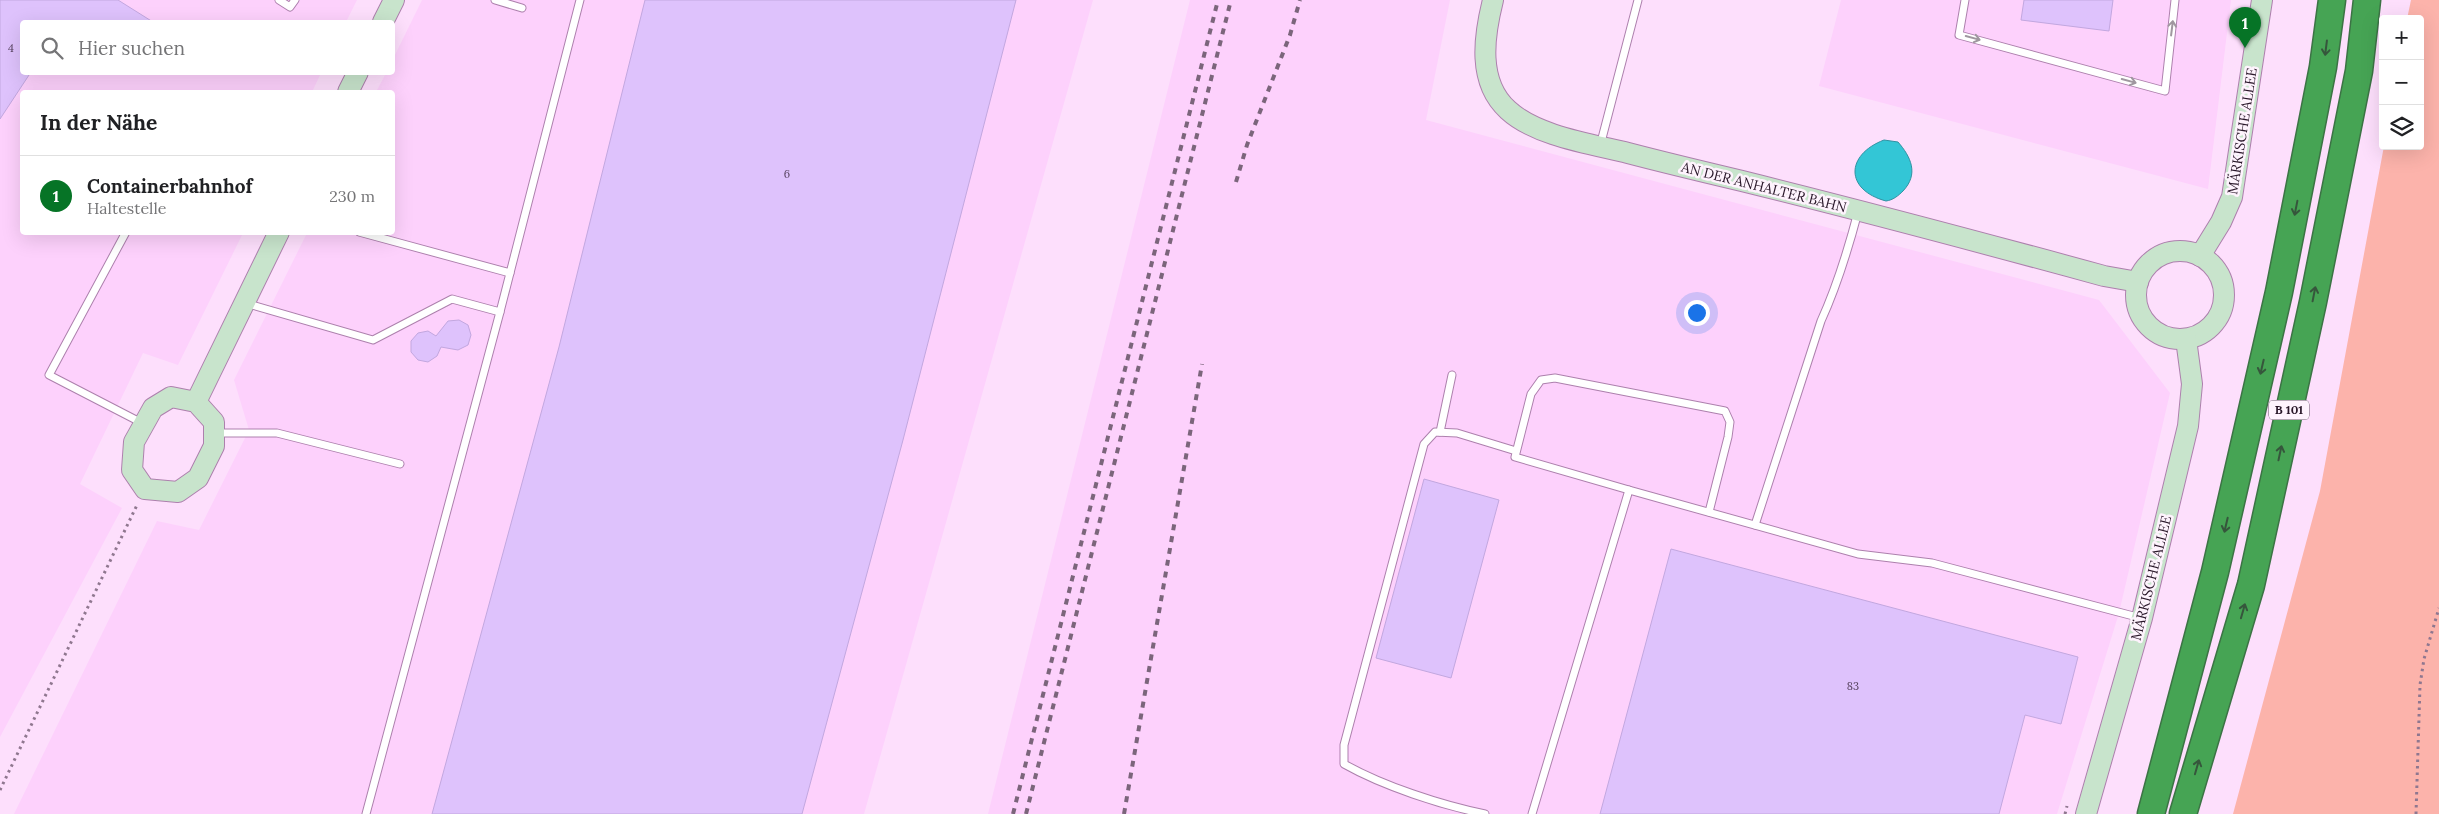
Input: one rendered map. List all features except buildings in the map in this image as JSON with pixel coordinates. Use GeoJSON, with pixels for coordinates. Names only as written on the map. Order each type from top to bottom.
{"type":"FeatureCollection","features":[{"type":"Feature","properties":{"kind":"highway","name":"B 101"},"geometry":{"type":"LineString","coordinates":[[2151,814],[2215,572],[2279,292],[2323,67],[2332,0]]}},
{"type":"Feature","properties":{"kind":"highway","name":"B 101"},"geometry":{"type":"LineString","coordinates":[[2184,814],[2251,585],[2313,302],[2359,71],[2367,0]]}},
{"type":"Feature","properties":{"kind":"street"},"geometry":{"type":"LineString","coordinates":[[384,20],[394,0]]}},
{"type":"Feature","properties":{"kind":"street","name":"AN DER ANHALTER BAHN"},"geometry":{"type":"LineString","coordinates":[[1492,0],[1486,35],[1485,58],[1488,77],[1496,95],[1507,109],[1522,121],[1537,128],[1600,146],[1859,210],[2104,276],[2138,282]]}},
{"type":"Feature","properties":{"kind":"street","name":"MÄRKISCHE ALLEE"},"geometry":{"type":"LineString","coordinates":[[2200,256],[2221,222],[2232,197],[2262,0]]}},
{"type":"Feature","properties":{"kind":"street"},"geometry":{"type":"LineString","coordinates":[[349,90],[356,75]]}},
{"type":"Feature","properties":{"kind":"street"},"geometry":{"type":"LineString","coordinates":[[196,402],[278,235]]}},
{"type":"Feature","properties":{"kind":"street"},"geometry":{"type":"LineString","coordinates":[[2188,252],[2200,256],[2212,264],[2220,275],[2224,288],[2224,302],[2219,315],[2211,326],[2200,334],[2186,339],[2172,338],[2158,333],[2147,324],[2138,304],[2138,282],[2143,271],[2152,261],[2163,254],[2188,252]]}},
{"type":"Feature","properties":{"kind":"street","name":"MÄRKISCHE ALLEE"},"geometry":{"type":"LineString","coordinates":[[2086,814],[2142,618],[2188,426],[2192,384],[2186,339]]}},
{"type":"Feature","properties":{"kind":"street"},"geometry":{"type":"LineString","coordinates":[[171,397],[196,402],[214,422],[214,446],[198,478],[178,492],[145,489],[132,470],[134,442],[153,408],[171,397]]}},
{"type":"Feature","properties":{"kind":"lane"},"geometry":{"type":"LineString","coordinates":[[279,0],[290,7],[295,0]]}},
{"type":"Feature","properties":{"kind":"lane"},"geometry":{"type":"LineString","coordinates":[[495,0],[522,8]]}},
{"type":"Feature","properties":{"kind":"lane"},"geometry":{"type":"LineString","coordinates":[[366,814],[500,312],[580,0]]}},
{"type":"Feature","properties":{"kind":"lane"},"geometry":{"type":"LineString","coordinates":[[1600,146],[1638,0]]}},
{"type":"Feature","properties":{"kind":"lane"},"geometry":{"type":"LineString","coordinates":[[1964,0],[1959,35],[2165,91],[2175,0]]}},
{"type":"Feature","properties":{"kind":"lane"},"geometry":{"type":"LineString","coordinates":[[1756,525],[1808,358],[1849,249],[1859,210]]}},
{"type":"Feature","properties":{"kind":"lane"},"geometry":{"type":"LineString","coordinates":[[124,235],[49,375],[144,424]]}},
{"type":"Feature","properties":{"kind":"lane"},"geometry":{"type":"LineString","coordinates":[[370,235],[510,273]]}},
{"type":"Feature","properties":{"kind":"lane"},"geometry":{"type":"LineString","coordinates":[[244,303],[373,340],[452,299],[500,312]]}},
{"type":"Feature","properties":{"kind":"lane"},"geometry":{"type":"LineString","coordinates":[[1440,432],[1452,374]]}},
{"type":"Feature","properties":{"kind":"lane"},"geometry":{"type":"LineString","coordinates":[[1709,512],[1728,437],[1730,422],[1725,411],[1556,378],[1541,380],[1531,394],[1515,458],[1858,554],[1932,562],[2142,618]]}},
{"type":"Feature","properties":{"kind":"lane"},"geometry":{"type":"LineString","coordinates":[[1485,814],[1464,810],[1365,776],[1344,764],[1344,745],[1424,444],[1435,432],[1457,433],[1516,451]]}},
{"type":"Feature","properties":{"kind":"lane"},"geometry":{"type":"LineString","coordinates":[[214,433],[277,433],[400,464]]}},
{"type":"Feature","properties":{"kind":"lane"},"geometry":{"type":"LineString","coordinates":[[1532,814],[1629,490]]}},
{"type":"Feature","properties":{"kind":"path"},"geometry":{"type":"LineString","coordinates":[[0,790],[145,489]]}},
{"type":"Feature","properties":{"kind":"path"},"geometry":{"type":"LineString","coordinates":[[2416,814],[2420,685],[2424,659],[2439,608]]}},
{"type":"Feature","properties":{"kind":"shaded area"},"geometry":{"type":"Polygon","coordinates":[[[0,0],[357,0],[347,20],[20,20],[20,75],[320,75],[313,90],[20,90],[20,235],[242,235],[178,365],[143,353],[80,484],[122,508],[0,737],[0,0]]]}},
{"type":"Feature","properties":{"kind":"shaded area"},"geometry":{"type":"Polygon","coordinates":[[[422,0],[1093,0],[864,814],[14,814],[157,521],[199,530],[249,430],[234,380],[306,235],[395,235],[395,90],[377,90],[385,75],[395,75],[395,55],[422,0]]]}},
{"type":"Feature","properties":{"kind":"shaded area"},"geometry":{"type":"Polygon","coordinates":[[[1190,0],[1450,0],[1426,120],[2099,300],[2170,393],[2119,613],[2057,814],[988,814],[1190,0]]]}},
{"type":"Feature","properties":{"kind":"shaded area"},"geometry":{"type":"Polygon","coordinates":[[[1841,0],[2231,0],[2208,189],[1819,86],[1841,0]]]}},
{"type":"Feature","properties":{"kind":"shaded area"},"geometry":{"type":"Polygon","coordinates":[[[2411,0],[2439,0],[2439,814],[2233,814],[2320,491],[2383,150],[2424,150],[2424,15],[2408,15],[2411,0]]]}},
{"type":"Feature","properties":{"kind":"water"},"geometry":{"type":"Polygon","coordinates":[[[1884,140],[1898,142],[1910,160],[1912,172],[1908,185],[1903,191],[1895,198],[1886,201],[1873,196],[1863,189],[1857,181],[1855,172],[1862,154],[1871,146],[1884,140]]]}},
{"type":"Feature","properties":{"kind":"railway"},"geometry":{"type":"LineString","coordinates":[[1013,814],[1218,0]]}},
{"type":"Feature","properties":{"kind":"railway"},"geometry":{"type":"LineString","coordinates":[[1026,814],[1231,0]]}},
{"type":"Feature","properties":{"kind":"railway"},"geometry":{"type":"LineString","coordinates":[[1236,182],[1247,145],[1290,35],[1300,0]]}},
{"type":"Feature","properties":{"kind":"railway"},"geometry":{"type":"LineString","coordinates":[[1124,814],[1202,364]]}},
{"type":"Feature","properties":{"kind":"place","name":"Containerbahnhof"},"geometry":{"type":"Point","coordinates":[2245,48]}}]}
